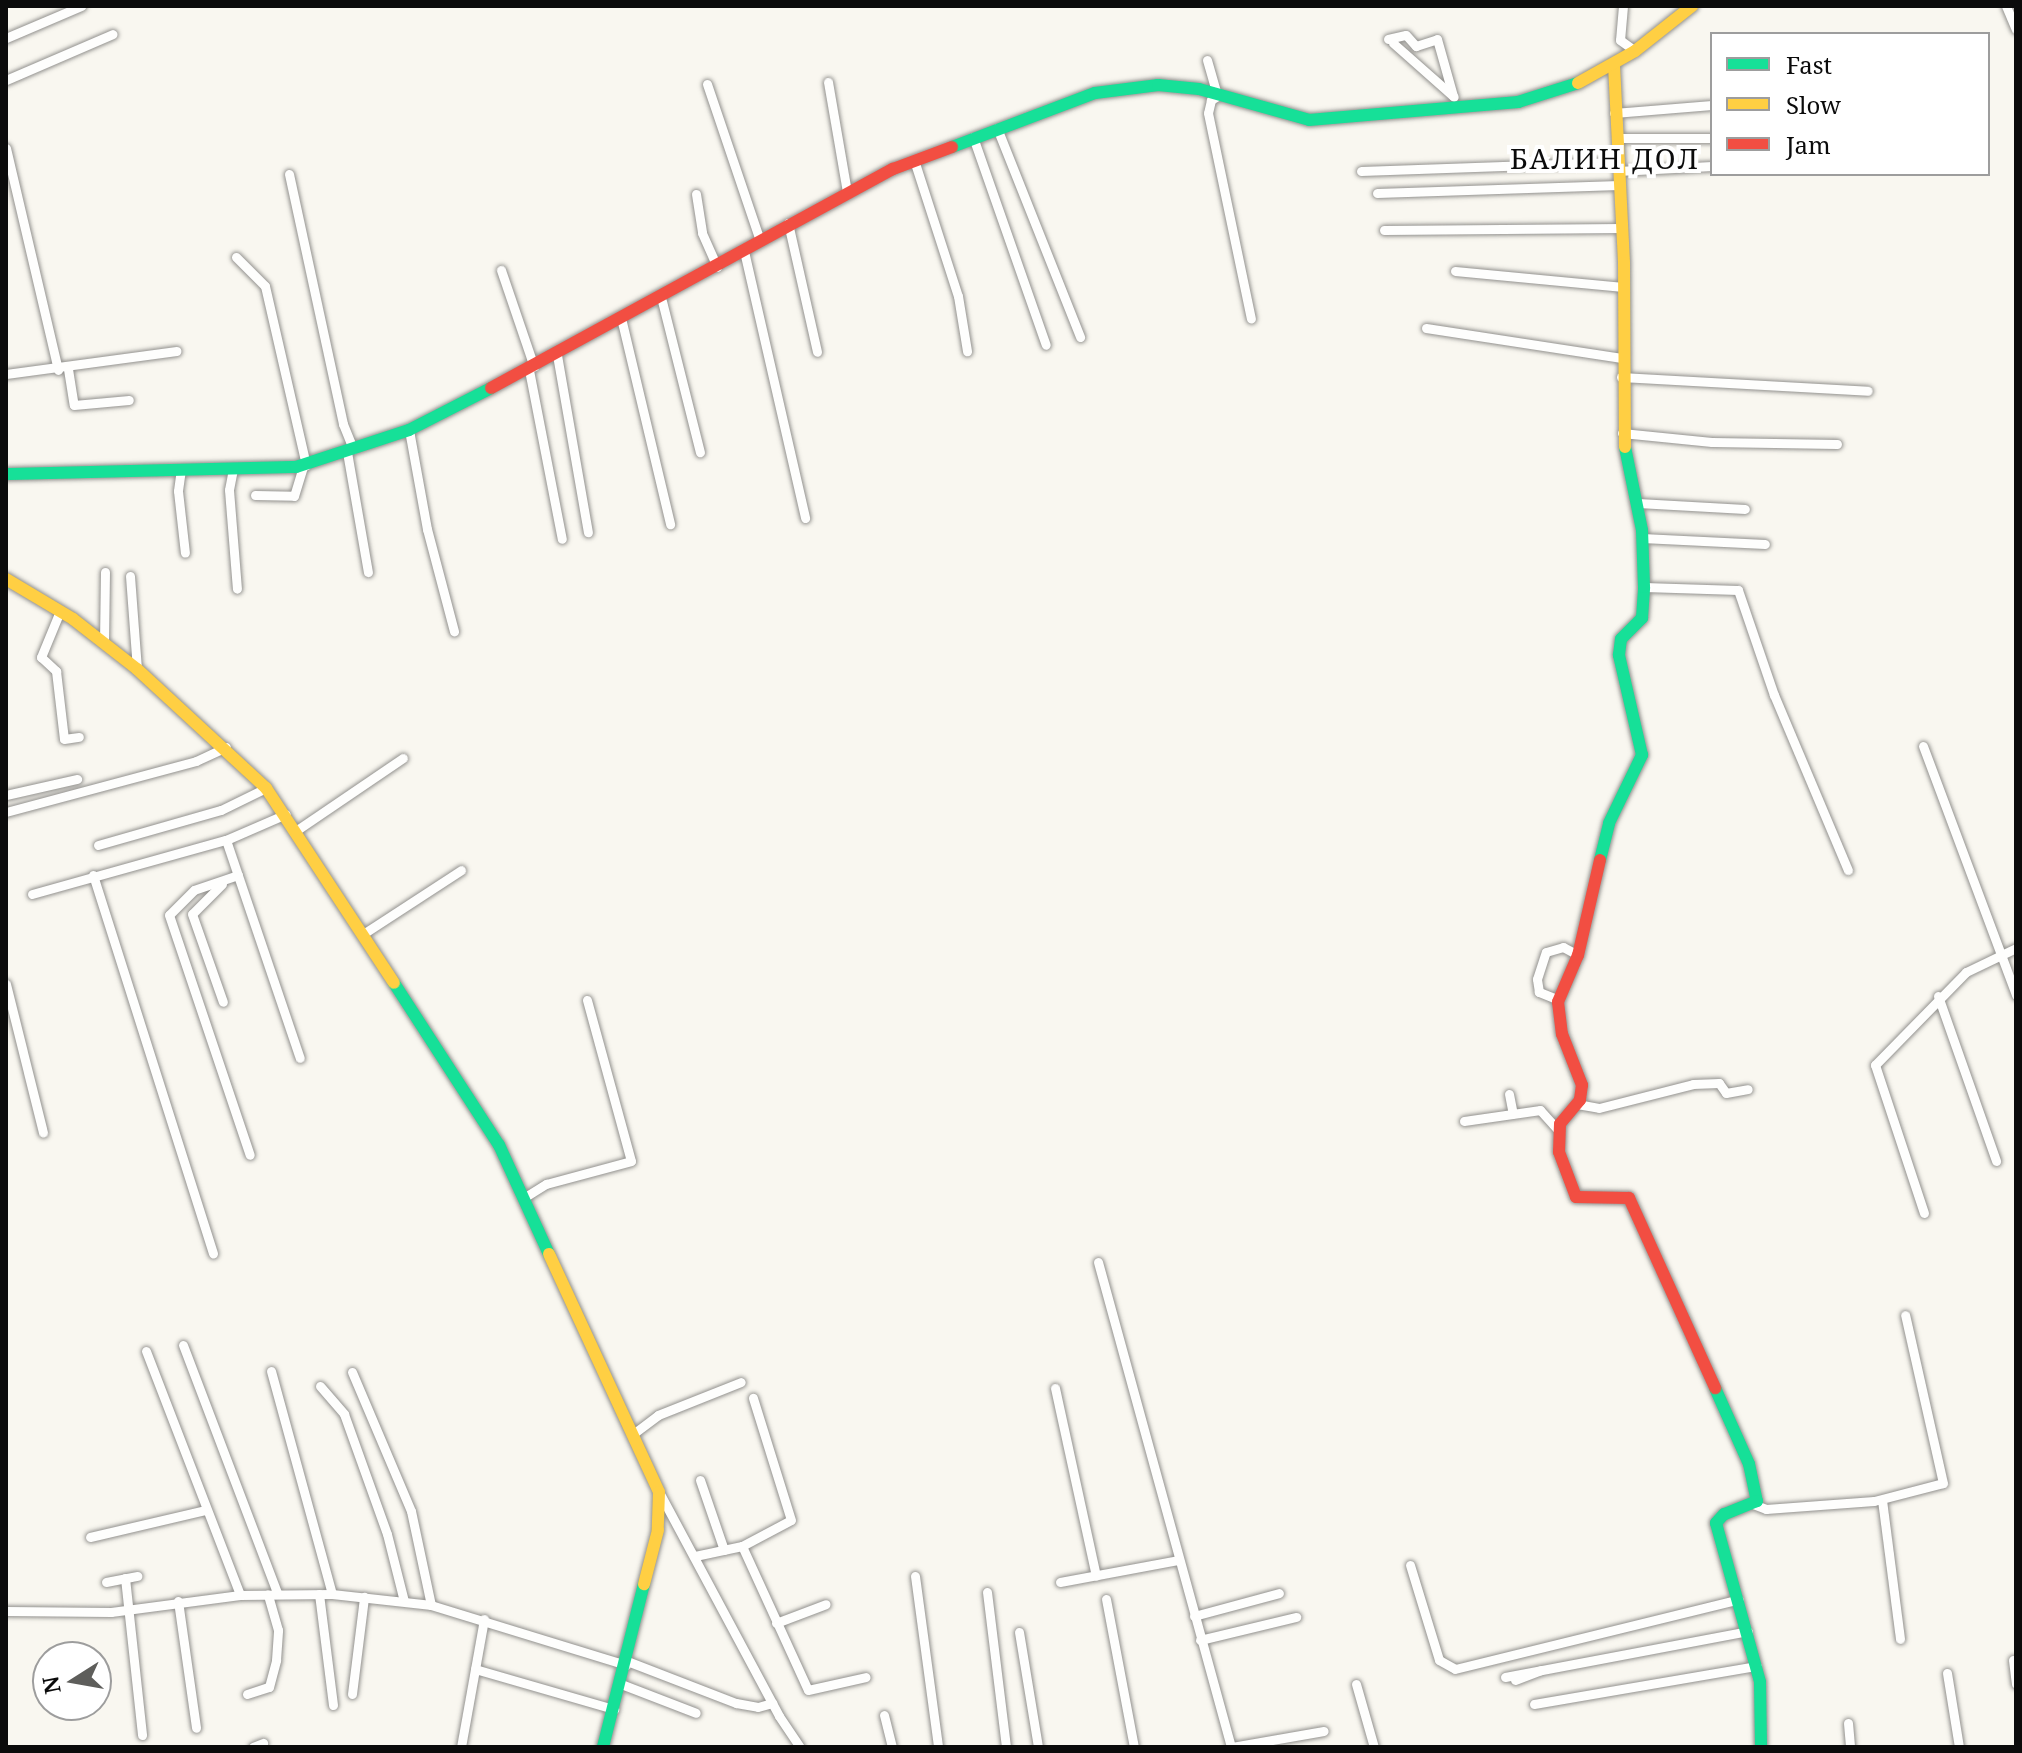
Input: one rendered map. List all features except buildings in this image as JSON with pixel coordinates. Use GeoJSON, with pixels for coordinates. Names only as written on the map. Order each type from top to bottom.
{"type":"FeatureCollection","features":[{"type":"Feature","properties":{"kind":"street"},"geometry":{"type":"LineString","coordinates":[[6,38],[81,6]]}},
{"type":"Feature","properties":{"kind":"street"},"geometry":{"type":"LineString","coordinates":[[1623,6],[1620,40],[1635,51]]}},
{"type":"Feature","properties":{"kind":"street"},"geometry":{"type":"LineString","coordinates":[[6,474],[304,465],[409,430],[662,301],[788,223],[847,192],[914,160],[1095,93],[1132,86],[1218,93],[1309,120],[1518,102],[1586,81],[1635,51],[1692,6]]}},
{"type":"Feature","properties":{"kind":"street"},"geometry":{"type":"LineString","coordinates":[[2006,6],[2016,29]]}},
{"type":"Feature","properties":{"kind":"street"},"geometry":{"type":"LineString","coordinates":[[6,80],[113,34]]}},
{"type":"Feature","properties":{"kind":"street"},"geometry":{"type":"LineString","coordinates":[[1453,96],[1437,39],[1416,46],[1406,35],[1391,41],[1453,96],[1474,107]]}},
{"type":"Feature","properties":{"kind":"street"},"geometry":{"type":"LineString","coordinates":[[1207,60],[1218,93]]}},
{"type":"Feature","properties":{"kind":"street"},"geometry":{"type":"LineString","coordinates":[[1558,1130],[1577,1104],[1581,1079],[1562,1034],[1559,1000],[1578,955],[1609,823],[1640,763],[1639,735],[1619,655],[1621,639],[1642,618],[1644,587],[1638,503],[1622,433],[1622,228],[1614,65]]}},
{"type":"Feature","properties":{"kind":"street"},"geometry":{"type":"LineString","coordinates":[[828,82],[847,192]]}},
{"type":"Feature","properties":{"kind":"street"},"geometry":{"type":"LineString","coordinates":[[707,84],[760,241]]}},
{"type":"Feature","properties":{"kind":"street"},"geometry":{"type":"LineString","coordinates":[[1218,93],[1211,100],[1208,113],[1251,319]]}},
{"type":"Feature","properties":{"kind":"street"},"geometry":{"type":"LineString","coordinates":[[1614,113],[1710,105]]}},
{"type":"Feature","properties":{"kind":"street"},"geometry":{"type":"LineString","coordinates":[[997,128],[1080,337]]}},
{"type":"Feature","properties":{"kind":"street"},"geometry":{"type":"LineString","coordinates":[[973,137],[1046,345]]}},
{"type":"Feature","properties":{"kind":"street"},"geometry":{"type":"LineString","coordinates":[[1616,138],[1710,138]]}},
{"type":"Feature","properties":{"kind":"street"},"geometry":{"type":"LineString","coordinates":[[6,148],[74,405],[129,400]]}},
{"type":"Feature","properties":{"kind":"street"},"geometry":{"type":"LineString","coordinates":[[914,160],[958,296],[967,351]]}},
{"type":"Feature","properties":{"kind":"street"},"geometry":{"type":"LineString","coordinates":[[1361,171],[1710,166]]}},
{"type":"Feature","properties":{"kind":"street"},"geometry":{"type":"LineString","coordinates":[[289,174],[350,450],[368,572]]}},
{"type":"Feature","properties":{"kind":"street"},"geometry":{"type":"LineString","coordinates":[[1377,193],[1619,185]]}},
{"type":"Feature","properties":{"kind":"street"},"geometry":{"type":"LineString","coordinates":[[696,194],[702,233],[717,267]]}},
{"type":"Feature","properties":{"kind":"street"},"geometry":{"type":"LineString","coordinates":[[788,223],[817,352]]}},
{"type":"Feature","properties":{"kind":"street"},"geometry":{"type":"LineString","coordinates":[[1384,230],[1622,228]]}},
{"type":"Feature","properties":{"kind":"street"},"geometry":{"type":"LineString","coordinates":[[744,251],[805,518]]}},
{"type":"Feature","properties":{"kind":"street"},"geometry":{"type":"LineString","coordinates":[[236,257],[265,286],[304,465],[294,496],[255,495]]}},
{"type":"Feature","properties":{"kind":"street"},"geometry":{"type":"LineString","coordinates":[[501,270],[531,368],[562,539]]}},
{"type":"Feature","properties":{"kind":"street"},"geometry":{"type":"LineString","coordinates":[[1455,271],[1623,287]]}},
{"type":"Feature","properties":{"kind":"street"},"geometry":{"type":"LineString","coordinates":[[662,301],[700,452]]}},
{"type":"Feature","properties":{"kind":"street"},"geometry":{"type":"LineString","coordinates":[[622,322],[670,524]]}},
{"type":"Feature","properties":{"kind":"street"},"geometry":{"type":"LineString","coordinates":[[1426,328],[1622,358]]}},
{"type":"Feature","properties":{"kind":"street"},"geometry":{"type":"LineString","coordinates":[[6,374],[63,370],[176,351]]}},
{"type":"Feature","properties":{"kind":"street"},"geometry":{"type":"LineString","coordinates":[[557,355],[588,532]]}},
{"type":"Feature","properties":{"kind":"street"},"geometry":{"type":"LineString","coordinates":[[1621,377],[1868,391]]}},
{"type":"Feature","properties":{"kind":"street"},"geometry":{"type":"LineString","coordinates":[[409,430],[427,529],[454,631]]}},
{"type":"Feature","properties":{"kind":"street"},"geometry":{"type":"LineString","coordinates":[[1622,433],[1712,442],[1837,444]]}},
{"type":"Feature","properties":{"kind":"street"},"geometry":{"type":"LineString","coordinates":[[181,469],[178,491],[185,553]]}},
{"type":"Feature","properties":{"kind":"street"},"geometry":{"type":"LineString","coordinates":[[233,469],[229,490],[237,589]]}},
{"type":"Feature","properties":{"kind":"street"},"geometry":{"type":"LineString","coordinates":[[1638,503],[1745,509]]}},
{"type":"Feature","properties":{"kind":"street"},"geometry":{"type":"LineString","coordinates":[[1642,538],[1765,544]]}},
{"type":"Feature","properties":{"kind":"street"},"geometry":{"type":"LineString","coordinates":[[104,643],[105,572]]}},
{"type":"Feature","properties":{"kind":"street"},"geometry":{"type":"LineString","coordinates":[[130,576],[137,669]]}},
{"type":"Feature","properties":{"kind":"street"},"geometry":{"type":"LineString","coordinates":[[6,579],[60,611],[137,669],[226,747],[266,788],[297,830],[499,1145],[659,1492],[772,1703],[800,1747]]}},
{"type":"Feature","properties":{"kind":"street"},"geometry":{"type":"LineString","coordinates":[[1644,587],[1738,590],[1774,695],[1848,870]]}},
{"type":"Feature","properties":{"kind":"street"},"geometry":{"type":"LineString","coordinates":[[60,611],[41,657],[56,671],[64,739],[79,737]]}},
{"type":"Feature","properties":{"kind":"street"},"geometry":{"type":"LineString","coordinates":[[1923,746],[2016,995]]}},
{"type":"Feature","properties":{"kind":"street"},"geometry":{"type":"LineString","coordinates":[[6,812],[196,761],[226,747]]}},
{"type":"Feature","properties":{"kind":"street"},"geometry":{"type":"LineString","coordinates":[[297,830],[403,758]]}},
{"type":"Feature","properties":{"kind":"street"},"geometry":{"type":"LineString","coordinates":[[6,795],[77,779]]}},
{"type":"Feature","properties":{"kind":"street"},"geometry":{"type":"LineString","coordinates":[[98,845],[221,810],[266,788]]}},
{"type":"Feature","properties":{"kind":"street"},"geometry":{"type":"LineString","coordinates":[[32,894],[226,840],[286,814]]}},
{"type":"Feature","properties":{"kind":"street"},"geometry":{"type":"LineString","coordinates":[[226,840],[300,1058]]}},
{"type":"Feature","properties":{"kind":"street"},"geometry":{"type":"LineString","coordinates":[[363,934],[461,870]]}},
{"type":"Feature","properties":{"kind":"street"},"geometry":{"type":"LineString","coordinates":[[93,875],[213,1253]]}},
{"type":"Feature","properties":{"kind":"street"},"geometry":{"type":"LineString","coordinates":[[223,1002],[192,914],[222,884],[238,875]]}},
{"type":"Feature","properties":{"kind":"street"},"geometry":{"type":"LineString","coordinates":[[222,884],[194,890],[169,915],[250,1155]]}},
{"type":"Feature","properties":{"kind":"street"},"geometry":{"type":"LineString","coordinates":[[1559,1000],[1539,992],[1537,979],[1546,952],[1563,947],[1578,955]]}},
{"type":"Feature","properties":{"kind":"street"},"geometry":{"type":"LineString","coordinates":[[1924,1213],[1875,1065],[1938,996],[1972,967],[2016,948]]}},
{"type":"Feature","properties":{"kind":"street"},"geometry":{"type":"LineString","coordinates":[[6,984],[43,1132]]}},
{"type":"Feature","properties":{"kind":"street"},"geometry":{"type":"LineString","coordinates":[[1938,996],[1996,1161]]}},
{"type":"Feature","properties":{"kind":"street"},"geometry":{"type":"LineString","coordinates":[[525,1197],[546,1184],[631,1161],[587,1000]]}},
{"type":"Feature","properties":{"kind":"street"},"geometry":{"type":"LineString","coordinates":[[1577,1104],[1599,1108],[1693,1084],[1719,1083],[1726,1093],[1748,1089]]}},
{"type":"Feature","properties":{"kind":"street"},"geometry":{"type":"LineString","coordinates":[[1509,1094],[1513,1114]]}},
{"type":"Feature","properties":{"kind":"street"},"geometry":{"type":"LineString","coordinates":[[1464,1121],[1540,1110],[1558,1130],[1562,1168],[1572,1193],[1591,1201],[1623,1195],[1632,1203],[1749,1464],[1757,1488],[1753,1504]]}},
{"type":"Feature","properties":{"kind":"street"},"geometry":{"type":"LineString","coordinates":[[1098,1262],[1232,1747],[1324,1731]]}},
{"type":"Feature","properties":{"kind":"street"},"geometry":{"type":"LineString","coordinates":[[1761,1747],[1757,1666],[1716,1523],[1724,1514],[1753,1504],[1766,1509],[1882,1500],[1943,1483],[1905,1315]]}},
{"type":"Feature","properties":{"kind":"street"},"geometry":{"type":"LineString","coordinates":[[183,1345],[273,1593],[278,1630],[276,1660],[269,1687],[247,1694]]}},
{"type":"Feature","properties":{"kind":"street"},"geometry":{"type":"LineString","coordinates":[[146,1351],[240,1595]]}},
{"type":"Feature","properties":{"kind":"street"},"geometry":{"type":"LineString","coordinates":[[271,1371],[332,1594]]}},
{"type":"Feature","properties":{"kind":"street"},"geometry":{"type":"LineString","coordinates":[[352,1372],[411,1511],[431,1605]]}},
{"type":"Feature","properties":{"kind":"street"},"geometry":{"type":"LineString","coordinates":[[633,1434],[658,1415],[741,1382]]}},
{"type":"Feature","properties":{"kind":"street"},"geometry":{"type":"LineString","coordinates":[[320,1386],[344,1414],[387,1534],[404,1601]]}},
{"type":"Feature","properties":{"kind":"street"},"geometry":{"type":"LineString","coordinates":[[1055,1388],[1096,1576]]}},
{"type":"Feature","properties":{"kind":"street"},"geometry":{"type":"LineString","coordinates":[[695,1556],[742,1546],[789,1525],[792,1516],[753,1398]]}},
{"type":"Feature","properties":{"kind":"street"},"geometry":{"type":"LineString","coordinates":[[700,1480],[724,1550]]}},
{"type":"Feature","properties":{"kind":"street"},"geometry":{"type":"LineString","coordinates":[[603,1747],[658,1530],[659,1492]]}},
{"type":"Feature","properties":{"kind":"street"},"geometry":{"type":"LineString","coordinates":[[1882,1500],[1900,1639]]}},
{"type":"Feature","properties":{"kind":"street"},"geometry":{"type":"LineString","coordinates":[[90,1537],[205,1510]]}},
{"type":"Feature","properties":{"kind":"street"},"geometry":{"type":"LineString","coordinates":[[742,1546],[808,1690],[866,1677]]}},
{"type":"Feature","properties":{"kind":"street"},"geometry":{"type":"LineString","coordinates":[[1060,1582],[1179,1560]]}},
{"type":"Feature","properties":{"kind":"street"},"geometry":{"type":"LineString","coordinates":[[1410,1565],[1439,1660],[1455,1669],[1739,1599]]}},
{"type":"Feature","properties":{"kind":"street"},"geometry":{"type":"LineString","coordinates":[[106,1582],[137,1576]]}},
{"type":"Feature","properties":{"kind":"street"},"geometry":{"type":"LineString","coordinates":[[915,1576],[938,1747]]}},
{"type":"Feature","properties":{"kind":"street"},"geometry":{"type":"LineString","coordinates":[[125,1578],[142,1735]]}},
{"type":"Feature","properties":{"kind":"street"},"geometry":{"type":"LineString","coordinates":[[987,1592],[1006,1747]]}},
{"type":"Feature","properties":{"kind":"street"},"geometry":{"type":"LineString","coordinates":[[6,1611],[130,1609],[178,1601],[273,1593],[332,1594],[404,1601],[484,1619],[626,1663],[736,1703],[758,1707],[772,1703]]}},
{"type":"Feature","properties":{"kind":"street"},"geometry":{"type":"LineString","coordinates":[[1194,1616],[1279,1593]]}},
{"type":"Feature","properties":{"kind":"street"},"geometry":{"type":"LineString","coordinates":[[319,1594],[333,1705]]}},
{"type":"Feature","properties":{"kind":"street"},"geometry":{"type":"LineString","coordinates":[[352,1694],[364,1597]]}},
{"type":"Feature","properties":{"kind":"street"},"geometry":{"type":"LineString","coordinates":[[1106,1599],[1134,1747]]}},
{"type":"Feature","properties":{"kind":"street"},"geometry":{"type":"LineString","coordinates":[[178,1601],[196,1728]]}},
{"type":"Feature","properties":{"kind":"street"},"geometry":{"type":"LineString","coordinates":[[776,1623],[826,1604]]}},
{"type":"Feature","properties":{"kind":"street"},"geometry":{"type":"LineString","coordinates":[[1200,1640],[1296,1617]]}},
{"type":"Feature","properties":{"kind":"street"},"geometry":{"type":"LineString","coordinates":[[461,1747],[484,1619]]}},
{"type":"Feature","properties":{"kind":"street"},"geometry":{"type":"LineString","coordinates":[[1510,1678],[1748,1631]]}},
{"type":"Feature","properties":{"kind":"street"},"geometry":{"type":"LineString","coordinates":[[1019,1632],[1038,1747]]}},
{"type":"Feature","properties":{"kind":"street"},"geometry":{"type":"LineString","coordinates":[[2013,1660],[2016,1684]]}},
{"type":"Feature","properties":{"kind":"street"},"geometry":{"type":"LineString","coordinates":[[1534,1704],[1757,1666]]}},
{"type":"Feature","properties":{"kind":"street"},"geometry":{"type":"LineString","coordinates":[[475,1669],[614,1709]]}},
{"type":"Feature","properties":{"kind":"street"},"geometry":{"type":"LineString","coordinates":[[1947,1673],[1959,1747]]}},
{"type":"Feature","properties":{"kind":"street"},"geometry":{"type":"LineString","coordinates":[[621,1684],[696,1713]]}},
{"type":"Feature","properties":{"kind":"street"},"geometry":{"type":"LineString","coordinates":[[1356,1684],[1374,1747]]}},
{"type":"Feature","properties":{"kind":"street"},"geometry":{"type":"LineString","coordinates":[[884,1715],[892,1747]]}},
{"type":"Feature","properties":{"kind":"street"},"geometry":{"type":"LineString","coordinates":[[1848,1723],[1850,1747]]}},
{"type":"Feature","properties":{"kind":"traffic: fast"},"geometry":{"type":"LineString","coordinates":[[952,147],[1095,93],[1158,85],[1199,89],[1309,120],[1518,102],[1578,83]]}},
{"type":"Feature","properties":{"kind":"traffic: fast"},"geometry":{"type":"LineString","coordinates":[[6,474],[296,467],[409,430],[491,388]]}},
{"type":"Feature","properties":{"kind":"traffic: fast"},"geometry":{"type":"LineString","coordinates":[[1600,860],[1609,823],[1642,755],[1619,655],[1621,639],[1642,618],[1644,587],[1642,530],[1625,447]]}},
{"type":"Feature","properties":{"kind":"traffic: fast"},"geometry":{"type":"LineString","coordinates":[[394,983],[499,1145],[549,1254]]}},
{"type":"Feature","properties":{"kind":"traffic: fast"},"geometry":{"type":"LineString","coordinates":[[1715,1388],[1749,1464],[1757,1501],[1724,1514],[1716,1523],[1760,1682],[1761,1747]]}},
{"type":"Feature","properties":{"kind":"traffic: fast"},"geometry":{"type":"LineString","coordinates":[[603,1747],[644,1584]]}},
{"type":"Feature","properties":{"kind":"traffic: slow"},"geometry":{"type":"LineString","coordinates":[[1578,83],[1635,51],[1692,6]]}},
{"type":"Feature","properties":{"kind":"traffic: slow"},"geometry":{"type":"LineString","coordinates":[[1614,65],[1624,263],[1625,447]]}},
{"type":"Feature","properties":{"kind":"traffic: slow"},"geometry":{"type":"LineString","coordinates":[[6,579],[73,619],[137,669],[266,788],[394,983]]}},
{"type":"Feature","properties":{"kind":"traffic: slow"},"geometry":{"type":"LineString","coordinates":[[549,1254],[659,1492],[658,1530],[644,1584]]}},
{"type":"Feature","properties":{"kind":"traffic: jam"},"geometry":{"type":"LineString","coordinates":[[491,388],[893,169],[952,147]]}},
{"type":"Feature","properties":{"kind":"traffic: jam"},"geometry":{"type":"LineString","coordinates":[[1600,860],[1578,955],[1558,1002],[1562,1034],[1582,1085],[1580,1100],[1560,1124],[1559,1152],[1576,1197],[1629,1198],[1715,1388]]}},
{"type":"Feature","properties":{"kind":"district","name":"БАЛИН ДОЛ"},"geometry":{"type":"Point","coordinates":[1605,158]}}]}
